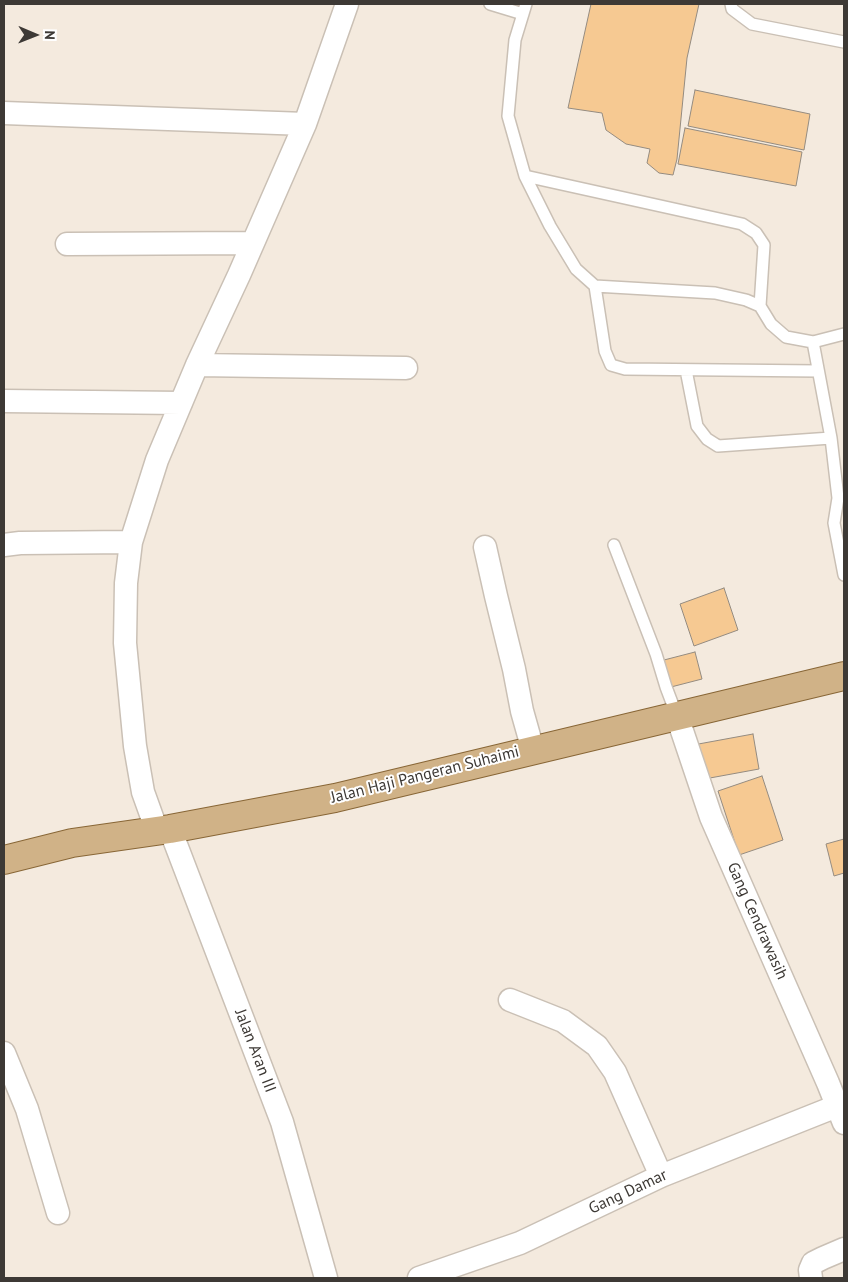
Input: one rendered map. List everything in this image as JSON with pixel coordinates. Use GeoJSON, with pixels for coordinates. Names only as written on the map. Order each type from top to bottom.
{"type":"FeatureCollection","features":[{"type":"Feature","properties":{"kind":"main road","name":"Jalan Haji Pangeran Suhaimi"},"geometry":{"type":"LineString","coordinates":[[4,860],[72,842],[164,830],[335,798],[844,676]]}},
{"type":"Feature","properties":{"kind":"street","name":"Jalan Aran III"},"geometry":{"type":"LineString","coordinates":[[326,1278],[282,1122],[164,830],[144,792],[135,746],[124,643],[126,583],[131,542],[157,460],[197,365],[305,124],[347,4]]}},
{"type":"Feature","properties":{"kind":"street"},"geometry":{"type":"LineString","coordinates":[[4,113],[305,124]]}},
{"type":"Feature","properties":{"kind":"street"},"geometry":{"type":"LineString","coordinates":[[67,244],[253,243]]}},
{"type":"Feature","properties":{"kind":"street"},"geometry":{"type":"LineString","coordinates":[[197,365],[406,368]]}},
{"type":"Feature","properties":{"kind":"street"},"geometry":{"type":"LineString","coordinates":[[4,401],[181,403]]}},
{"type":"Feature","properties":{"kind":"street"},"geometry":{"type":"LineString","coordinates":[[4,544],[131,542]]}},
{"type":"Feature","properties":{"kind":"street"},"geometry":{"type":"LineString","coordinates":[[485,547],[522,711],[533,750]]}},
{"type":"Feature","properties":{"kind":"street","name":"Gang Cendrawasih"},"geometry":{"type":"LineString","coordinates":[[677,716],[711,817],[836,1081],[841,1115]]}},
{"type":"Feature","properties":{"kind":"street"},"geometry":{"type":"LineString","coordinates":[[510,1000],[563,1021],[598,1046],[615,1072],[661,1176]]}},
{"type":"Feature","properties":{"kind":"street"},"geometry":{"type":"LineString","coordinates":[[4,1053],[27,1109],[58,1213]]}},
{"type":"Feature","properties":{"kind":"street","name":"Gang Damar"},"geometry":{"type":"LineString","coordinates":[[419,1278],[520,1243],[661,1176],[841,1115]]}},
{"type":"Feature","properties":{"kind":"street"},"geometry":{"type":"LineString","coordinates":[[811,1278],[810,1270],[813,1263],[844,1249]]}},
{"type":"Feature","properties":{"kind":"lane"},"geometry":{"type":"LineString","coordinates":[[490,4],[525,9],[516,40],[508,116],[525,176],[550,226],[576,269],[595,286],[715,293],[746,300],[760,306]]}},
{"type":"Feature","properties":{"kind":"lane"},"geometry":{"type":"LineString","coordinates":[[730,4],[732,9],[752,24],[844,42]]}},
{"type":"Feature","properties":{"kind":"lane"},"geometry":{"type":"LineString","coordinates":[[525,176],[742,224],[756,233],[764,244],[760,306],[771,324],[786,337],[813,342],[844,334]]}},
{"type":"Feature","properties":{"kind":"lane"},"geometry":{"type":"LineString","coordinates":[[595,286],[605,351],[611,365],[625,369],[818,371]]}},
{"type":"Feature","properties":{"kind":"lane"},"geometry":{"type":"LineString","coordinates":[[813,342],[841,503],[834,523],[844,575]]}},
{"type":"Feature","properties":{"kind":"lane"},"geometry":{"type":"LineString","coordinates":[[686,370],[697,426],[707,439],[718,446],[831,438]]}},
{"type":"Feature","properties":{"kind":"lane"},"geometry":{"type":"LineString","coordinates":[[614,545],[656,654],[677,716]]}},
{"type":"Feature","properties":{"kind":"building"},"geometry":{"type":"Polygon","coordinates":[[[591,4],[699,4],[687,58],[677,159],[673,175],[659,173],[647,163],[650,149],[626,144],[606,130],[602,113],[568,108],[591,4]]]}},
{"type":"Feature","properties":{"kind":"building"},"geometry":{"type":"Polygon","coordinates":[[[695,90],[810,114],[804,150],[688,126],[695,90]]]}},
{"type":"Feature","properties":{"kind":"building"},"geometry":{"type":"Polygon","coordinates":[[[685,128],[802,152],[796,186],[678,164],[685,128]]]}},
{"type":"Feature","properties":{"kind":"building"},"geometry":{"type":"Polygon","coordinates":[[[724,588],[738,630],[694,646],[680,604],[724,588]]]}},
{"type":"Feature","properties":{"kind":"building"},"geometry":{"type":"Polygon","coordinates":[[[695,652],[702,679],[671,687],[664,660],[695,652]]]}},
{"type":"Feature","properties":{"kind":"building"},"geometry":{"type":"Polygon","coordinates":[[[753,734],[759,769],[699,780],[693,745],[753,734]]]}},
{"type":"Feature","properties":{"kind":"building"},"geometry":{"type":"Polygon","coordinates":[[[762,776],[783,840],[739,855],[718,791],[762,776]]]}},
{"type":"Feature","properties":{"kind":"building"},"geometry":{"type":"Polygon","coordinates":[[[844,839],[844,873],[834,876],[826,844],[844,839]]]}}]}
